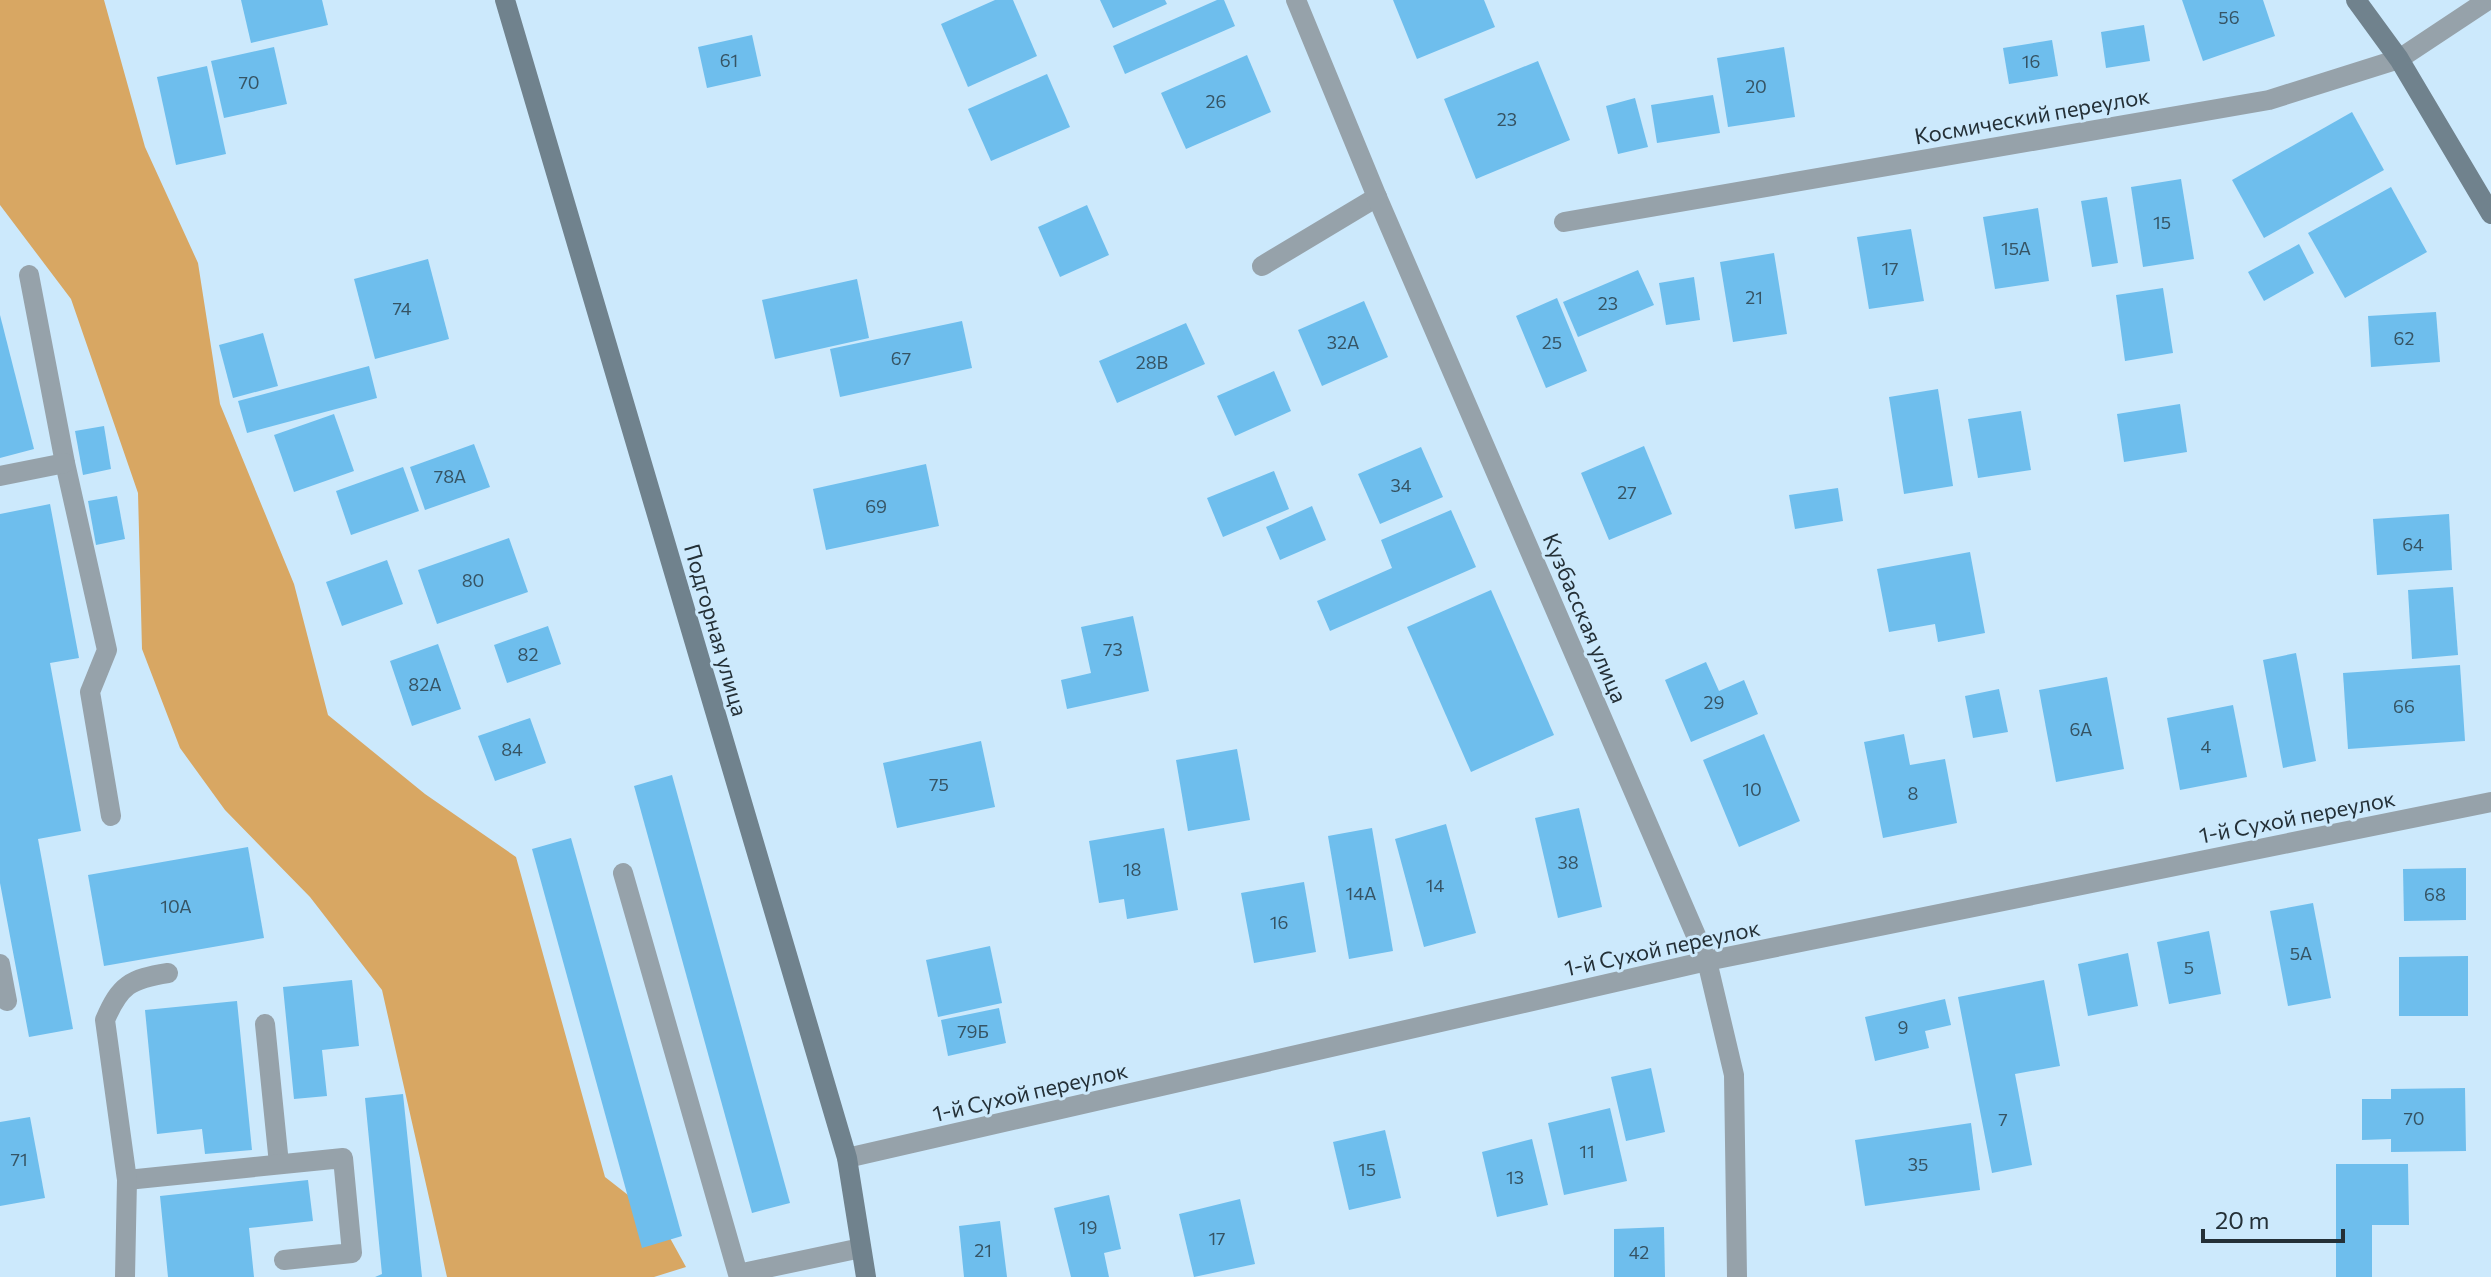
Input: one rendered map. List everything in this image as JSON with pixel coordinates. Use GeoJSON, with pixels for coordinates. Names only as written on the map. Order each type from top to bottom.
{"type":"FeatureCollection","features":[{"type":"Feature","properties":{"kind":"street","name":"Подгорная улица"},"geometry":{"type":"LineString","coordinates":[[505,0],[847,1158],[866,1277]]}},
{"type":"Feature","properties":{"kind":"street","name":"Кузбасская улица"},"geometry":{"type":"LineString","coordinates":[[1296,0],[1377,197],[1707,961],[1734,1075],[1737,1277]]}},
{"type":"Feature","properties":{"kind":"street"},"geometry":{"type":"LineString","coordinates":[[2356,0],[2399,59],[2491,214]]}},
{"type":"Feature","properties":{"kind":"street","name":"Космический переулок"},"geometry":{"type":"LineString","coordinates":[[1564,222],[2269,100],[2399,59],[2488,0]]}},
{"type":"Feature","properties":{"kind":"street"},"geometry":{"type":"LineString","coordinates":[[1262,266],[1377,197]]}},
{"type":"Feature","properties":{"kind":"street"},"geometry":{"type":"LineString","coordinates":[[29,275],[65,463],[107,650],[90,692],[111,816]]}},
{"type":"Feature","properties":{"kind":"street"},"geometry":{"type":"LineString","coordinates":[[0,476],[65,463]]}},
{"type":"Feature","properties":{"kind":"street","name":"1-й Сухой переулок"},"geometry":{"type":"LineString","coordinates":[[847,1158],[1707,961],[2491,802]]}},
{"type":"Feature","properties":{"kind":"street"},"geometry":{"type":"LineString","coordinates":[[623,873],[738,1274],[861,1248]]}},
{"type":"Feature","properties":{"kind":"street"},"geometry":{"type":"LineString","coordinates":[[0,964],[7,1001]]}},
{"type":"Feature","properties":{"kind":"street"},"geometry":{"type":"LineString","coordinates":[[125,1277],[127,1180],[105,1020],[115,996],[137,978],[168,973]]}},
{"type":"Feature","properties":{"kind":"street"},"geometry":{"type":"LineString","coordinates":[[265,1024],[279,1164]]}},
{"type":"Feature","properties":{"kind":"street"},"geometry":{"type":"LineString","coordinates":[[127,1180],[343,1158],[352,1253],[284,1260]]}},
{"type":"Feature","properties":{"kind":"shaded area"},"geometry":{"type":"Polygon","coordinates":[[[0,0],[104,0],[145,147],[198,263],[220,404],[294,584],[328,715],[425,794],[516,857],[605,1177],[660,1220],[686,1267],[654,1277],[447,1277],[382,990],[310,897],[225,810],[180,748],[142,649],[138,493],[71,299],[0,205],[0,0]]]}},
{"type":"Feature","properties":{"kind":"building"},"geometry":{"type":"Polygon","coordinates":[[[241,0],[322,0],[328,25],[251,43],[241,0]]]}},
{"type":"Feature","properties":{"kind":"building"},"geometry":{"type":"Polygon","coordinates":[[[995,0],[1013,0],[1037,56],[968,87],[941,24],[995,0]]]}},
{"type":"Feature","properties":{"kind":"building"},"geometry":{"type":"Polygon","coordinates":[[[1100,0],[1165,0],[1167,4],[1113,28],[1100,0]]]}},
{"type":"Feature","properties":{"kind":"building"},"geometry":{"type":"Polygon","coordinates":[[[1217,0],[1224,0],[1235,26],[1125,74],[1113,46],[1217,0]]]}},
{"type":"Feature","properties":{"kind":"building"},"geometry":{"type":"Polygon","coordinates":[[[1393,0],[1484,0],[1495,27],[1417,59],[1393,0]]]}},
{"type":"Feature","properties":{"kind":"building"},"geometry":{"type":"Polygon","coordinates":[[[2182,0],[2263,0],[2275,36],[2203,61],[2182,0]]]}},
{"type":"Feature","properties":{"kind":"building"},"geometry":{"type":"Polygon","coordinates":[[[2144,25],[2150,61],[2106,68],[2101,32],[2144,25]]]}},
{"type":"Feature","properties":{"kind":"building"},"geometry":{"type":"Polygon","coordinates":[[[752,35],[761,76],[707,88],[698,47],[752,35]]]}},
{"type":"Feature","properties":{"kind":"building"},"geometry":{"type":"Polygon","coordinates":[[[2052,40],[2058,76],[2009,84],[2003,48],[2052,40]]]}},
{"type":"Feature","properties":{"kind":"building"},"geometry":{"type":"Polygon","coordinates":[[[274,47],[287,104],[224,118],[211,61],[274,47]]]}},
{"type":"Feature","properties":{"kind":"building"},"geometry":{"type":"Polygon","coordinates":[[[1784,47],[1795,117],[1728,127],[1717,58],[1784,47]]]}},
{"type":"Feature","properties":{"kind":"building"},"geometry":{"type":"Polygon","coordinates":[[[1247,55],[1271,112],[1186,149],[1161,93],[1247,55]]]}},
{"type":"Feature","properties":{"kind":"building"},"geometry":{"type":"Polygon","coordinates":[[[1538,61],[1570,140],[1476,179],[1444,99],[1538,61]]]}},
{"type":"Feature","properties":{"kind":"building"},"geometry":{"type":"Polygon","coordinates":[[[207,66],[226,154],[176,165],[157,77],[207,66]]]}},
{"type":"Feature","properties":{"kind":"building"},"geometry":{"type":"Polygon","coordinates":[[[1047,74],[1070,127],[991,161],[968,109],[1047,74]]]}},
{"type":"Feature","properties":{"kind":"building"},"geometry":{"type":"Polygon","coordinates":[[[1713,95],[1720,133],[1657,143],[1651,105],[1713,95]]]}},
{"type":"Feature","properties":{"kind":"building"},"geometry":{"type":"Polygon","coordinates":[[[1635,98],[1648,147],[1618,154],[1606,106],[1635,98]]]}},
{"type":"Feature","properties":{"kind":"building"},"geometry":{"type":"Polygon","coordinates":[[[2352,112],[2384,170],[2264,238],[2232,180],[2352,112]]]}},
{"type":"Feature","properties":{"kind":"building"},"geometry":{"type":"Polygon","coordinates":[[[2181,179],[2194,259],[2143,267],[2131,187],[2181,179]]]}},
{"type":"Feature","properties":{"kind":"building"},"geometry":{"type":"Polygon","coordinates":[[[2391,187],[2427,252],[2345,298],[2308,233],[2391,187]]]}},
{"type":"Feature","properties":{"kind":"building"},"geometry":{"type":"Polygon","coordinates":[[[2107,197],[2118,263],[2092,267],[2081,201],[2107,197]]]}},
{"type":"Feature","properties":{"kind":"building"},"geometry":{"type":"Polygon","coordinates":[[[1087,205],[1109,255],[1060,277],[1038,227],[1087,205]]]}},
{"type":"Feature","properties":{"kind":"building"},"geometry":{"type":"Polygon","coordinates":[[[2038,208],[2049,281],[1995,289],[1983,217],[2038,208]]]}},
{"type":"Feature","properties":{"kind":"building"},"geometry":{"type":"Polygon","coordinates":[[[1911,229],[1924,301],[1869,309],[1857,237],[1911,229]]]}},
{"type":"Feature","properties":{"kind":"building"},"geometry":{"type":"Polygon","coordinates":[[[2299,244],[2314,273],[2264,301],[2248,272],[2299,244]]]}},
{"type":"Feature","properties":{"kind":"building"},"geometry":{"type":"Polygon","coordinates":[[[1774,253],[1787,334],[1733,342],[1720,262],[1774,253]]]}},
{"type":"Feature","properties":{"kind":"building"},"geometry":{"type":"Polygon","coordinates":[[[428,259],[449,339],[375,359],[354,279],[428,259]]]}},
{"type":"Feature","properties":{"kind":"building"},"geometry":{"type":"Polygon","coordinates":[[[1638,270],[1654,305],[1578,337],[1563,302],[1638,270]]]}},
{"type":"Feature","properties":{"kind":"building"},"geometry":{"type":"Polygon","coordinates":[[[1694,277],[1700,320],[1666,325],[1659,283],[1694,277]]]}},
{"type":"Feature","properties":{"kind":"building"},"geometry":{"type":"Polygon","coordinates":[[[857,279],[869,338],[775,359],[762,300],[857,279]]]}},
{"type":"Feature","properties":{"kind":"building"},"geometry":{"type":"Polygon","coordinates":[[[2163,288],[2173,353],[2125,361],[2116,295],[2163,288]]]}},
{"type":"Feature","properties":{"kind":"building"},"geometry":{"type":"Polygon","coordinates":[[[1557,298],[1587,371],[1546,388],[1516,316],[1557,298]]]}},
{"type":"Feature","properties":{"kind":"building"},"geometry":{"type":"Polygon","coordinates":[[[1364,301],[1388,357],[1322,386],[1298,330],[1364,301]]]}},
{"type":"Feature","properties":{"kind":"building"},"geometry":{"type":"Polygon","coordinates":[[[2436,312],[2440,362],[2371,367],[2368,316],[2436,312]]]}},
{"type":"Feature","properties":{"kind":"building"},"geometry":{"type":"Polygon","coordinates":[[[0,315],[34,449],[0,458],[0,315]]]}},
{"type":"Feature","properties":{"kind":"building"},"geometry":{"type":"Polygon","coordinates":[[[962,321],[972,368],[840,397],[830,349],[962,321]]]}},
{"type":"Feature","properties":{"kind":"building"},"geometry":{"type":"Polygon","coordinates":[[[1186,323],[1205,364],[1117,403],[1099,361],[1186,323]]]}},
{"type":"Feature","properties":{"kind":"building"},"geometry":{"type":"Polygon","coordinates":[[[263,333],[278,386],[233,398],[219,345],[263,333]]]}},
{"type":"Feature","properties":{"kind":"building"},"geometry":{"type":"Polygon","coordinates":[[[369,366],[377,398],[247,433],[238,401],[369,366]]]}},
{"type":"Feature","properties":{"kind":"building"},"geometry":{"type":"Polygon","coordinates":[[[1274,371],[1291,411],[1235,436],[1217,396],[1274,371]]]}},
{"type":"Feature","properties":{"kind":"building"},"geometry":{"type":"Polygon","coordinates":[[[1938,389],[1953,486],[1904,494],[1889,397],[1938,389]]]}},
{"type":"Feature","properties":{"kind":"building"},"geometry":{"type":"Polygon","coordinates":[[[2180,404],[2187,452],[2124,462],[2117,414],[2180,404]]]}},
{"type":"Feature","properties":{"kind":"building"},"geometry":{"type":"Polygon","coordinates":[[[2021,411],[2031,470],[1978,478],[1968,419],[2021,411]]]}},
{"type":"Feature","properties":{"kind":"building"},"geometry":{"type":"Polygon","coordinates":[[[334,414],[354,471],[294,492],[274,435],[334,414]]]}},
{"type":"Feature","properties":{"kind":"building"},"geometry":{"type":"Polygon","coordinates":[[[104,426],[111,469],[83,475],[75,431],[104,426]]]}},
{"type":"Feature","properties":{"kind":"building"},"geometry":{"type":"Polygon","coordinates":[[[474,444],[490,487],[425,510],[410,467],[474,444]]]}},
{"type":"Feature","properties":{"kind":"building"},"geometry":{"type":"Polygon","coordinates":[[[1644,446],[1672,514],[1609,540],[1581,473],[1644,446]]]}},
{"type":"Feature","properties":{"kind":"building"},"geometry":{"type":"Polygon","coordinates":[[[1421,447],[1443,497],[1380,524],[1358,474],[1421,447]]]}},
{"type":"Feature","properties":{"kind":"building"},"geometry":{"type":"Polygon","coordinates":[[[926,464],[939,526],[826,550],[813,489],[926,464]]]}},
{"type":"Feature","properties":{"kind":"building"},"geometry":{"type":"Polygon","coordinates":[[[403,467],[419,511],[351,535],[336,491],[403,467]]]}},
{"type":"Feature","properties":{"kind":"building"},"geometry":{"type":"Polygon","coordinates":[[[1274,471],[1289,509],[1223,537],[1207,498],[1274,471]]]}},
{"type":"Feature","properties":{"kind":"building"},"geometry":{"type":"Polygon","coordinates":[[[1838,488],[1843,521],[1795,529],[1789,495],[1838,488]]]}},
{"type":"Feature","properties":{"kind":"building"},"geometry":{"type":"Polygon","coordinates":[[[117,496],[125,539],[96,545],[88,501],[117,496]]]}},
{"type":"Feature","properties":{"kind":"building"},"geometry":{"type":"Polygon","coordinates":[[[50,504],[79,658],[50,663],[81,831],[38,839],[73,1029],[29,1037],[0,883],[0,514],[50,504]]]}},
{"type":"Feature","properties":{"kind":"building"},"geometry":{"type":"Polygon","coordinates":[[[1312,506],[1326,540],[1280,560],[1266,527],[1312,506]]]}},
{"type":"Feature","properties":{"kind":"building"},"geometry":{"type":"Polygon","coordinates":[[[1451,510],[1476,567],[1330,631],[1317,601],[1392,568],[1381,540],[1451,510]]]}},
{"type":"Feature","properties":{"kind":"building"},"geometry":{"type":"Polygon","coordinates":[[[2449,514],[2452,570],[2377,575],[2373,519],[2449,514]]]}},
{"type":"Feature","properties":{"kind":"building"},"geometry":{"type":"Polygon","coordinates":[[[509,538],[528,592],[437,624],[418,570],[509,538]]]}},
{"type":"Feature","properties":{"kind":"building"},"geometry":{"type":"Polygon","coordinates":[[[1970,552],[1985,633],[1938,642],[1935,624],[1889,632],[1877,569],[1970,552]]]}},
{"type":"Feature","properties":{"kind":"building"},"geometry":{"type":"Polygon","coordinates":[[[387,560],[403,604],[342,626],[326,582],[387,560]]]}},
{"type":"Feature","properties":{"kind":"building"},"geometry":{"type":"Polygon","coordinates":[[[2453,587],[2458,655],[2412,659],[2408,590],[2453,587]]]}},
{"type":"Feature","properties":{"kind":"building"},"geometry":{"type":"Polygon","coordinates":[[[1491,590],[1554,735],[1471,772],[1407,627],[1491,590]]]}},
{"type":"Feature","properties":{"kind":"building"},"geometry":{"type":"Polygon","coordinates":[[[1133,616],[1149,691],[1067,709],[1061,680],[1091,673],[1081,627],[1133,616]]]}},
{"type":"Feature","properties":{"kind":"building"},"geometry":{"type":"Polygon","coordinates":[[[548,626],[561,664],[507,683],[494,645],[548,626]]]}},
{"type":"Feature","properties":{"kind":"building"},"geometry":{"type":"Polygon","coordinates":[[[438,644],[461,709],[412,726],[390,661],[438,644]]]}},
{"type":"Feature","properties":{"kind":"building"},"geometry":{"type":"Polygon","coordinates":[[[2296,653],[2316,761],[2283,768],[2263,660],[2296,653]]]}},
{"type":"Feature","properties":{"kind":"building"},"geometry":{"type":"Polygon","coordinates":[[[1706,662],[1719,691],[1744,680],[1758,714],[1691,742],[1665,680],[1706,662]]]}},
{"type":"Feature","properties":{"kind":"building"},"geometry":{"type":"Polygon","coordinates":[[[2460,665],[2465,741],[2348,749],[2343,673],[2460,665]]]}},
{"type":"Feature","properties":{"kind":"building"},"geometry":{"type":"Polygon","coordinates":[[[2107,677],[2124,769],[2056,782],[2039,690],[2107,677]]]}},
{"type":"Feature","properties":{"kind":"building"},"geometry":{"type":"Polygon","coordinates":[[[1999,689],[2008,732],[1973,738],[1965,696],[1999,689]]]}},
{"type":"Feature","properties":{"kind":"building"},"geometry":{"type":"Polygon","coordinates":[[[2233,705],[2247,777],[2180,790],[2167,718],[2233,705]]]}},
{"type":"Feature","properties":{"kind":"building"},"geometry":{"type":"Polygon","coordinates":[[[530,718],[546,763],[495,781],[478,736],[530,718]]]}},
{"type":"Feature","properties":{"kind":"building"},"geometry":{"type":"Polygon","coordinates":[[[1764,734],[1800,821],[1739,847],[1703,760],[1764,734]]]}},
{"type":"Feature","properties":{"kind":"building"},"geometry":{"type":"Polygon","coordinates":[[[1904,734],[1910,765],[1945,759],[1957,823],[1883,838],[1864,742],[1904,734]]]}},
{"type":"Feature","properties":{"kind":"building"},"geometry":{"type":"Polygon","coordinates":[[[981,741],[995,807],[897,828],[883,763],[981,741]]]}},
{"type":"Feature","properties":{"kind":"building"},"geometry":{"type":"Polygon","coordinates":[[[1237,749],[1250,820],[1188,831],[1176,760],[1237,749]]]}},
{"type":"Feature","properties":{"kind":"building"},"geometry":{"type":"Polygon","coordinates":[[[672,775],[790,1203],[752,1213],[634,786],[672,775]]]}},
{"type":"Feature","properties":{"kind":"building"},"geometry":{"type":"Polygon","coordinates":[[[1579,808],[1602,907],[1558,918],[1535,818],[1579,808]]]}},
{"type":"Feature","properties":{"kind":"building"},"geometry":{"type":"Polygon","coordinates":[[[1446,824],[1476,933],[1424,947],[1395,839],[1446,824]]]}},
{"type":"Feature","properties":{"kind":"building"},"geometry":{"type":"Polygon","coordinates":[[[1164,828],[1178,910],[1127,919],[1124,899],[1099,903],[1089,841],[1164,828]]]}},
{"type":"Feature","properties":{"kind":"building"},"geometry":{"type":"Polygon","coordinates":[[[1372,828],[1393,951],[1349,959],[1328,836],[1372,828]]]}},
{"type":"Feature","properties":{"kind":"building"},"geometry":{"type":"Polygon","coordinates":[[[571,838],[682,1236],[642,1248],[532,849],[571,838]]]}},
{"type":"Feature","properties":{"kind":"building"},"geometry":{"type":"Polygon","coordinates":[[[248,847],[264,938],[104,966],[88,875],[248,847]]]}},
{"type":"Feature","properties":{"kind":"building"},"geometry":{"type":"Polygon","coordinates":[[[2466,868],[2466,920],[2404,921],[2403,869],[2466,868]]]}},
{"type":"Feature","properties":{"kind":"building"},"geometry":{"type":"Polygon","coordinates":[[[1304,882],[1316,952],[1254,963],[1241,893],[1304,882]]]}},
{"type":"Feature","properties":{"kind":"building"},"geometry":{"type":"Polygon","coordinates":[[[2313,903],[2331,998],[2288,1006],[2270,911],[2313,903]]]}},
{"type":"Feature","properties":{"kind":"building"},"geometry":{"type":"Polygon","coordinates":[[[2209,931],[2221,994],[2169,1004],[2157,942],[2209,931]]]}},
{"type":"Feature","properties":{"kind":"building"},"geometry":{"type":"Polygon","coordinates":[[[990,946],[1002,1003],[938,1017],[926,960],[990,946]]]}},
{"type":"Feature","properties":{"kind":"building"},"geometry":{"type":"Polygon","coordinates":[[[2128,953],[2138,1006],[2088,1016],[2078,964],[2128,953]]]}},
{"type":"Feature","properties":{"kind":"building"},"geometry":{"type":"Polygon","coordinates":[[[2468,956],[2468,1016],[2399,1016],[2399,957],[2468,956]]]}},
{"type":"Feature","properties":{"kind":"building"},"geometry":{"type":"Polygon","coordinates":[[[352,980],[359,1046],[322,1050],[327,1096],[294,1099],[283,987],[352,980]]]}},
{"type":"Feature","properties":{"kind":"building"},"geometry":{"type":"Polygon","coordinates":[[[2044,980],[2060,1066],[2015,1074],[2032,1165],[1992,1173],[1958,997],[2044,980]]]}},
{"type":"Feature","properties":{"kind":"building"},"geometry":{"type":"Polygon","coordinates":[[[1945,999],[1951,1025],[1925,1031],[1929,1048],[1875,1061],[1865,1017],[1945,999]]]}},
{"type":"Feature","properties":{"kind":"building"},"geometry":{"type":"Polygon","coordinates":[[[237,1001],[252,1150],[205,1154],[202,1129],[157,1134],[145,1010],[237,1001]]]}},
{"type":"Feature","properties":{"kind":"building"},"geometry":{"type":"Polygon","coordinates":[[[999,1008],[1006,1043],[948,1056],[941,1020],[999,1008]]]}},
{"type":"Feature","properties":{"kind":"building"},"geometry":{"type":"Polygon","coordinates":[[[1651,1068],[1665,1132],[1626,1141],[1611,1077],[1651,1068]]]}},
{"type":"Feature","properties":{"kind":"building"},"geometry":{"type":"Polygon","coordinates":[[[2465,1088],[2466,1151],[2391,1152],[2391,1139],[2362,1140],[2362,1099],[2391,1099],[2391,1089],[2465,1088]]]}},
{"type":"Feature","properties":{"kind":"building"},"geometry":{"type":"Polygon","coordinates":[[[403,1094],[422,1277],[375,1277],[382,1274],[365,1098],[403,1094]]]}},
{"type":"Feature","properties":{"kind":"building"},"geometry":{"type":"Polygon","coordinates":[[[1610,1108],[1627,1181],[1564,1195],[1548,1123],[1610,1108]]]}},
{"type":"Feature","properties":{"kind":"building"},"geometry":{"type":"Polygon","coordinates":[[[30,1117],[45,1198],[0,1206],[0,1122],[30,1117]]]}},
{"type":"Feature","properties":{"kind":"building"},"geometry":{"type":"Polygon","coordinates":[[[1971,1123],[1980,1190],[1865,1206],[1855,1140],[1971,1123]]]}},
{"type":"Feature","properties":{"kind":"building"},"geometry":{"type":"Polygon","coordinates":[[[1385,1130],[1401,1198],[1349,1210],[1333,1142],[1385,1130]]]}},
{"type":"Feature","properties":{"kind":"building"},"geometry":{"type":"Polygon","coordinates":[[[1532,1139],[1548,1205],[1497,1217],[1482,1152],[1532,1139]]]}},
{"type":"Feature","properties":{"kind":"building"},"geometry":{"type":"Polygon","coordinates":[[[2336,1164],[2408,1164],[2409,1225],[2372,1225],[2372,1277],[2336,1277],[2336,1164]]]}},
{"type":"Feature","properties":{"kind":"building"},"geometry":{"type":"Polygon","coordinates":[[[308,1180],[313,1221],[249,1228],[254,1277],[168,1277],[160,1196],[308,1180]]]}},
{"type":"Feature","properties":{"kind":"building"},"geometry":{"type":"Polygon","coordinates":[[[1109,1195],[1121,1249],[1104,1253],[1109,1277],[1071,1277],[1054,1208],[1109,1195]]]}},
{"type":"Feature","properties":{"kind":"building"},"geometry":{"type":"Polygon","coordinates":[[[1240,1199],[1255,1264],[1194,1277],[1179,1214],[1240,1199]]]}},
{"type":"Feature","properties":{"kind":"building"},"geometry":{"type":"Polygon","coordinates":[[[1000,1221],[1007,1277],[964,1277],[959,1226],[1000,1221]]]}},
{"type":"Feature","properties":{"kind":"building"},"geometry":{"type":"Polygon","coordinates":[[[1664,1227],[1665,1277],[1614,1277],[1614,1229],[1664,1227]]]}}]}
